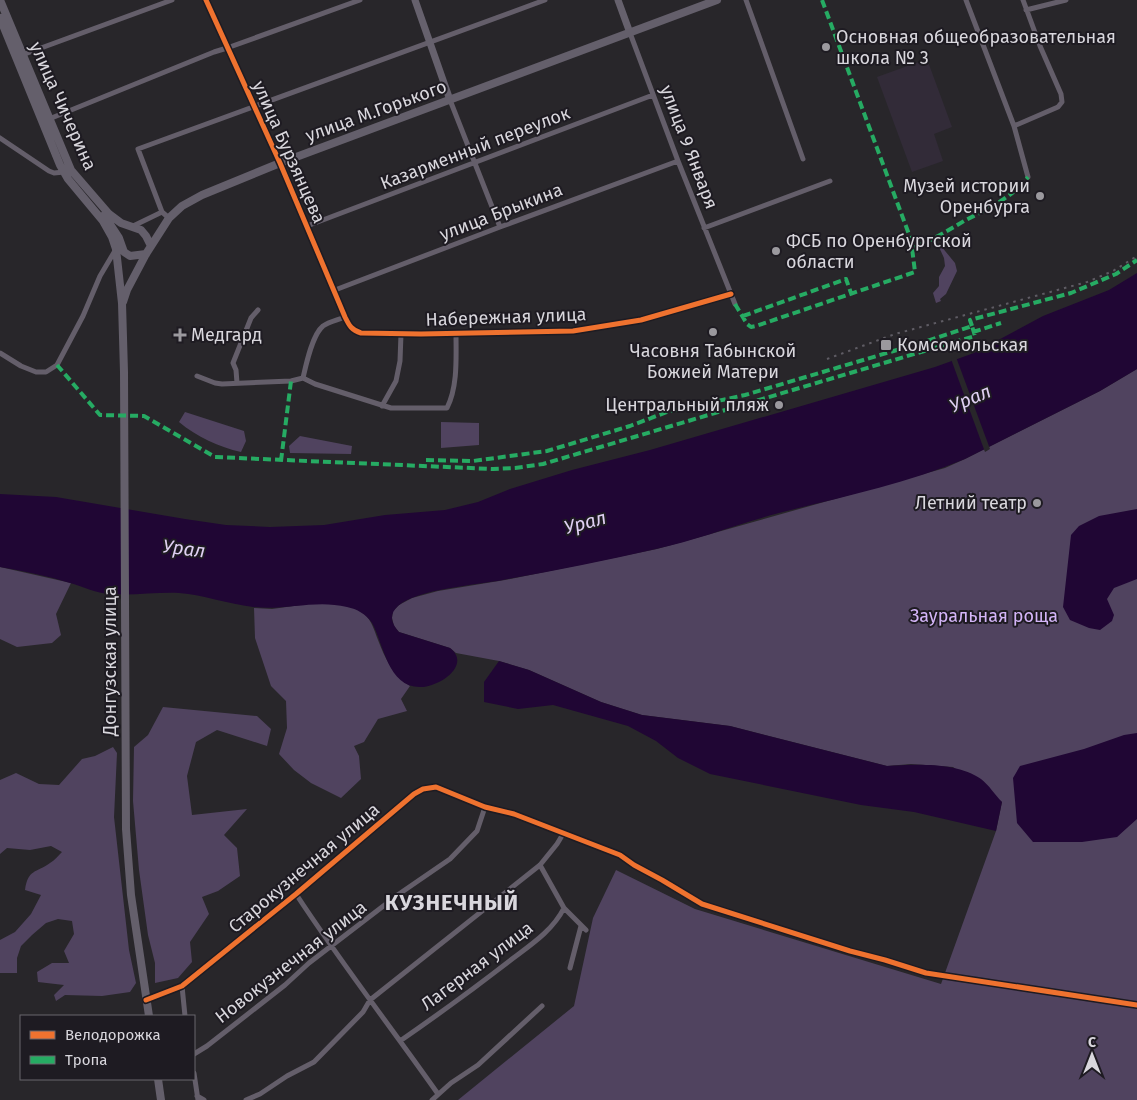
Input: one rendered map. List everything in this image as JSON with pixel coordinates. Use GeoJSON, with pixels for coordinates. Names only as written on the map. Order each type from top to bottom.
{"type":"FeatureCollection","features":[{"type":"Feature","properties":{"kind":"main road","name":"улица Чичерина"},"geometry":{"type":"LineString","coordinates":[[0,0],[64,156],[76,178],[109,214],[121,223],[125,236]]}},
{"type":"Feature","properties":{"kind":"main road"},"geometry":{"type":"LineString","coordinates":[[415,0],[450,100]]}},
{"type":"Feature","properties":{"kind":"main road","name":"улица 9 Января"},"geometry":{"type":"LineString","coordinates":[[618,0],[630,33]]}},
{"type":"Feature","properties":{"kind":"main road","name":"улица М.Горького"},"geometry":{"type":"LineString","coordinates":[[122,303],[146,254],[169,218],[182,206],[202,195],[280,163],[717,0]]}},
{"type":"Feature","properties":{"kind":"main road","name":"улица Чичерина"},"geometry":{"type":"LineString","coordinates":[[0,18],[64,172],[107,228],[125,236]]}},
{"type":"Feature","properties":{"kind":"main road"},"geometry":{"type":"LineString","coordinates":[[146,254],[136,256],[124,252],[125,236],[146,236],[151,246]]}},
{"type":"Feature","properties":{"kind":"main road","name":"Донгузская улица"},"geometry":{"type":"LineString","coordinates":[[125,236],[122,303],[127,850],[149,1015]]}},
{"type":"Feature","properties":{"kind":"main road"},"geometry":{"type":"LineString","coordinates":[[158,1080],[161,1100]]}},
{"type":"Feature","properties":{"kind":"street"},"geometry":{"type":"LineString","coordinates":[[22,55],[172,0]]}},
{"type":"Feature","properties":{"kind":"street","name":"улица Бурзянцева"},"geometry":{"type":"LineString","coordinates":[[206,0],[280,163],[345,317]]}},
{"type":"Feature","properties":{"kind":"street"},"geometry":{"type":"LineString","coordinates":[[49,119],[214,52],[360,0]]}},
{"type":"Feature","properties":{"kind":"street"},"geometry":{"type":"LineString","coordinates":[[169,218],[162,212],[138,150],[545,0]]}},
{"type":"Feature","properties":{"kind":"street"},"geometry":{"type":"LineString","coordinates":[[746,0],[803,159]]}},
{"type":"Feature","properties":{"kind":"street"},"geometry":{"type":"LineString","coordinates":[[966,0],[1014,126],[1028,177]]}},
{"type":"Feature","properties":{"kind":"street"},"geometry":{"type":"LineString","coordinates":[[1014,126],[1058,107],[1062,102],[1061,94],[1023,0]]}},
{"type":"Feature","properties":{"kind":"street"},"geometry":{"type":"LineString","coordinates":[[1026,10],[1066,0]]}},
{"type":"Feature","properties":{"kind":"street","name":"улица 9 Января"},"geometry":{"type":"LineString","coordinates":[[630,33],[735,304]]}},
{"type":"Feature","properties":{"kind":"street","name":"Казарменный переулок"},"geometry":{"type":"LineString","coordinates":[[307,226],[653,95]]}},
{"type":"Feature","properties":{"kind":"street"},"geometry":{"type":"LineString","coordinates":[[450,100],[500,227]]}},
{"type":"Feature","properties":{"kind":"street"},"geometry":{"type":"LineString","coordinates":[[0,138],[49,172],[64,172]]}},
{"type":"Feature","properties":{"kind":"street","name":"улица Брыкина"},"geometry":{"type":"LineString","coordinates":[[335,290],[678,160]]}},
{"type":"Feature","properties":{"kind":"street"},"geometry":{"type":"LineString","coordinates":[[704,228],[830,181]]}},
{"type":"Feature","properties":{"kind":"street"},"geometry":{"type":"LineString","coordinates":[[0,353],[21,366],[36,372],[46,372],[57,364],[83,316],[100,276],[125,236],[162,212]]}},
{"type":"Feature","properties":{"kind":"street","name":"Набережная улица"},"geometry":{"type":"LineString","coordinates":[[345,317],[351,328],[361,333],[456,334],[573,331],[641,320],[731,294]]}},
{"type":"Feature","properties":{"kind":"street"},"geometry":{"type":"LineString","coordinates":[[237,384],[236,370],[233,363],[251,318],[258,310]]}},
{"type":"Feature","properties":{"kind":"street"},"geometry":{"type":"LineString","coordinates":[[302,378],[318,332],[322,327],[345,317]]}},
{"type":"Feature","properties":{"kind":"street"},"geometry":{"type":"LineString","coordinates":[[382,406],[396,381],[400,361],[400,334]]}},
{"type":"Feature","properties":{"kind":"street"},"geometry":{"type":"LineString","coordinates":[[197,376],[215,383],[237,384],[290,381],[302,378],[382,406],[401,409],[446,408],[450,401],[455,369],[456,334]]}},
{"type":"Feature","properties":{"kind":"street","name":"Старокузнечная улица"},"geometry":{"type":"LineString","coordinates":[[146,1000],[182,986],[296,894],[414,794],[423,789],[436,787],[485,807],[514,814],[620,855],[702,904],[726,912],[926,973],[1137,1005]]}},
{"type":"Feature","properties":{"kind":"street","name":"Новокузнечная улица"},"geometry":{"type":"LineString","coordinates":[[195,1053],[207,1046],[400,894],[450,859],[477,831],[485,807]]}},
{"type":"Feature","properties":{"kind":"street"},"geometry":{"type":"LineString","coordinates":[[246,1100],[260,1094],[286,1076],[314,1062],[363,1012],[370,1000],[540,865],[563,834]]}},
{"type":"Feature","properties":{"kind":"street"},"geometry":{"type":"LineString","coordinates":[[540,865],[564,908],[583,928],[570,968]]}},
{"type":"Feature","properties":{"kind":"street"},"geometry":{"type":"LineString","coordinates":[[296,894],[331,947],[438,1094]]}},
{"type":"Feature","properties":{"kind":"street","name":"Лагерная улица"},"geometry":{"type":"LineString","coordinates":[[400,1041],[468,994],[540,937],[558,920],[564,908]]}},
{"type":"Feature","properties":{"kind":"street"},"geometry":{"type":"LineString","coordinates":[[182,986],[186,1015]]}},
{"type":"Feature","properties":{"kind":"street"},"geometry":{"type":"LineString","coordinates":[[432,1100],[478,1065],[542,1006]]}},
{"type":"Feature","properties":{"kind":"street"},"geometry":{"type":"LineString","coordinates":[[195,1079],[198,1098],[204,1100]]}},
{"type":"Feature","properties":{"kind":"shaded area"},"geometry":{"type":"Polygon","coordinates":[[[927,59],[952,127],[934,134],[943,161],[912,172],[877,77],[927,59]]]}},
{"type":"Feature","properties":{"kind":"green space"},"geometry":{"type":"Polygon","coordinates":[[[941,246],[955,263],[957,271],[946,294],[940,299],[941,301],[936,303],[933,293],[939,286],[939,277],[945,266],[939,247],[941,246]]]}},
{"type":"Feature","properties":{"kind":"green space","name":"Зауральная роща"},"geometry":{"type":"Polygon","coordinates":[[[1137,369],[1137,1100],[458,1100],[574,1006],[593,918],[616,870],[695,909],[941,984],[996,831],[1002,802],[953,767],[911,764],[887,766],[730,726],[642,715],[601,702],[529,670],[499,661],[456,653],[450,648],[399,632],[394,626],[393,611],[399,605],[412,598],[438,591],[505,580],[657,549],[945,468],[1100,391],[1137,369]]]}},
{"type":"Feature","properties":{"kind":"green space"},"geometry":{"type":"Polygon","coordinates":[[[185,412],[244,431],[246,441],[241,452],[208,441],[179,422],[185,412]]]}},
{"type":"Feature","properties":{"kind":"green space"},"geometry":{"type":"Polygon","coordinates":[[[441,422],[479,423],[479,445],[441,448],[441,422]]]}},
{"type":"Feature","properties":{"kind":"green space"},"geometry":{"type":"Polygon","coordinates":[[[300,436],[352,446],[351,454],[290,453],[289,446],[300,436]]]}},
{"type":"Feature","properties":{"kind":"green space"},"geometry":{"type":"Polygon","coordinates":[[[0,567],[71,583],[56,614],[61,635],[52,643],[17,647],[0,639],[0,567]]]}},
{"type":"Feature","properties":{"kind":"green space"},"geometry":{"type":"Polygon","coordinates":[[[315,603],[353,607],[363,613],[371,622],[390,666],[410,686],[401,699],[407,711],[378,719],[364,742],[354,746],[359,756],[361,779],[341,798],[311,783],[294,770],[279,754],[287,728],[286,701],[271,686],[255,638],[254,608],[272,609],[315,603]]]}},
{"type":"Feature","properties":{"kind":"green space"},"geometry":{"type":"Polygon","coordinates":[[[163,707],[257,716],[271,729],[267,746],[217,730],[196,742],[187,776],[192,815],[247,809],[224,835],[237,848],[240,876],[218,891],[202,897],[209,914],[190,942],[192,962],[178,978],[155,983],[155,963],[148,935],[139,870],[133,801],[134,747],[148,735],[163,707]]]}},
{"type":"Feature","properties":{"kind":"green space"},"geometry":{"type":"Polygon","coordinates":[[[113,747],[117,753],[114,817],[129,950],[136,983],[130,992],[102,996],[65,995],[56,1001],[54,995],[64,985],[38,982],[37,972],[52,963],[69,963],[64,951],[74,934],[72,921],[58,919],[46,923],[21,946],[17,958],[17,973],[0,973],[0,940],[15,932],[31,914],[41,895],[25,890],[28,878],[33,872],[52,862],[62,852],[51,846],[30,850],[7,848],[0,854],[0,780],[16,773],[39,784],[59,785],[82,759],[95,756],[113,747]]]}},
{"type":"Feature","properties":{"kind":"water","name":"Урал"},"geometry":{"type":"Polygon","coordinates":[[[1137,273],[1137,369],[1100,391],[965,459],[897,483],[779,513],[671,545],[618,558],[503,580],[448,588],[407,600],[395,609],[392,616],[394,626],[399,632],[450,648],[456,655],[457,661],[451,674],[428,686],[410,685],[401,681],[389,664],[370,620],[351,608],[323,604],[265,608],[244,606],[179,593],[127,595],[105,593],[44,576],[0,567],[0,494],[56,497],[226,525],[270,527],[324,525],[385,515],[445,510],[478,502],[510,489],[572,470],[650,450],[935,367],[974,353],[1043,316],[1109,290],[1137,273]]]}},
{"type":"Feature","properties":{"kind":"water"},"geometry":{"type":"Polygon","coordinates":[[[1137,509],[1137,579],[1114,588],[1107,599],[1114,615],[1112,621],[1100,630],[1089,628],[1070,620],[1063,607],[1071,535],[1079,526],[1099,516],[1137,509]]]}},
{"type":"Feature","properties":{"kind":"water"},"geometry":{"type":"Polygon","coordinates":[[[499,661],[529,670],[601,702],[642,715],[730,726],[887,766],[936,765],[971,773],[987,784],[1002,802],[996,831],[914,812],[861,805],[710,774],[678,758],[656,741],[628,726],[553,705],[518,709],[484,702],[484,682],[499,661]]]}},
{"type":"Feature","properties":{"kind":"water"},"geometry":{"type":"Polygon","coordinates":[[[1137,733],[1137,819],[1117,837],[1082,842],[1033,842],[1017,823],[1013,778],[1020,766],[1084,749],[1124,735],[1137,733]]]}},
{"type":"Feature","properties":{"kind":"pier"},"geometry":{"type":"Polygon","coordinates":[[[956,357],[990,449],[985,452],[951,359],[956,357]]]}},
{"type":"Feature","properties":{"kind":"railway"},"geometry":{"type":"LineString","coordinates":[[827,359],[895,334],[1087,282],[1113,271],[1137,256]]}},
{"type":"Feature","properties":{"kind":"marked path"},"geometry":{"type":"LineString","coordinates":[[822,0],[910,237],[912,248]]}},
{"type":"Feature","properties":{"kind":"marked path"},"geometry":{"type":"LineString","coordinates":[[735,304],[747,324],[751,327],[915,272],[912,248],[999,202],[1028,177]]}},
{"type":"Feature","properties":{"kind":"marked path"},"geometry":{"type":"LineString","coordinates":[[972,326],[970,320],[1071,293],[1116,274],[1137,260]]}},
{"type":"Feature","properties":{"kind":"marked path"},"geometry":{"type":"LineString","coordinates":[[743,316],[846,279],[851,293]]}},
{"type":"Feature","properties":{"kind":"marked path"},"geometry":{"type":"LineString","coordinates":[[973,332],[1001,323]]}},
{"type":"Feature","properties":{"kind":"marked path"},"geometry":{"type":"LineString","coordinates":[[57,365],[100,415],[144,416],[215,457],[493,469],[543,464],[975,336],[972,326],[924,342]]}},
{"type":"Feature","properties":{"kind":"marked path"},"geometry":{"type":"LineString","coordinates":[[426,460],[473,461],[547,451],[630,426],[667,412],[745,395],[924,342],[926,347]]}},
{"type":"Feature","properties":{"kind":"marked path"},"geometry":{"type":"LineString","coordinates":[[281,461],[291,381]]}},
{"type":"Feature","properties":{"kind":"cycle path"},"geometry":{"type":"LineString","coordinates":[[206,0],[280,163],[345,317],[353,329],[361,333],[421,334],[573,331],[641,320],[731,294]]}},
{"type":"Feature","properties":{"kind":"cycle path"},"geometry":{"type":"LineString","coordinates":[[146,1000],[182,986],[296,894],[414,794],[423,789],[436,787],[485,807],[514,814],[620,855],[702,904],[850,951],[926,973],[1137,1005]]}},
{"type":"Feature","properties":{"kind":"place","name":"Основная общеобразовательная школа № 3"},"geometry":{"type":"Point","coordinates":[826,47]}},
{"type":"Feature","properties":{"kind":"place","name":"Музей истории Оренбурга"},"geometry":{"type":"Point","coordinates":[1040,196]}},
{"type":"Feature","properties":{"kind":"place","name":"ФСБ по Оренбургской области"},"geometry":{"type":"Point","coordinates":[776,251]}},
{"type":"Feature","properties":{"kind":"place","name":"Часовня Табынской Божией Матери"},"geometry":{"type":"Point","coordinates":[713,332]}},
{"type":"Feature","properties":{"kind":"place","name":"Медгард"},"geometry":{"type":"Point","coordinates":[180,335]}},
{"type":"Feature","properties":{"kind":"place","name":"Комсомольская"},"geometry":{"type":"Point","coordinates":[886,345]}},
{"type":"Feature","properties":{"kind":"place","name":"Центральный пляж"},"geometry":{"type":"Point","coordinates":[779,405]}},
{"type":"Feature","properties":{"kind":"place","name":"Летний театр"},"geometry":{"type":"Point","coordinates":[1037,503]}},
{"type":"Feature","properties":{"kind":"district","name":"КУЗНЕЧНЫЙ"},"geometry":{"type":"Point","coordinates":[452,902]}}]}
